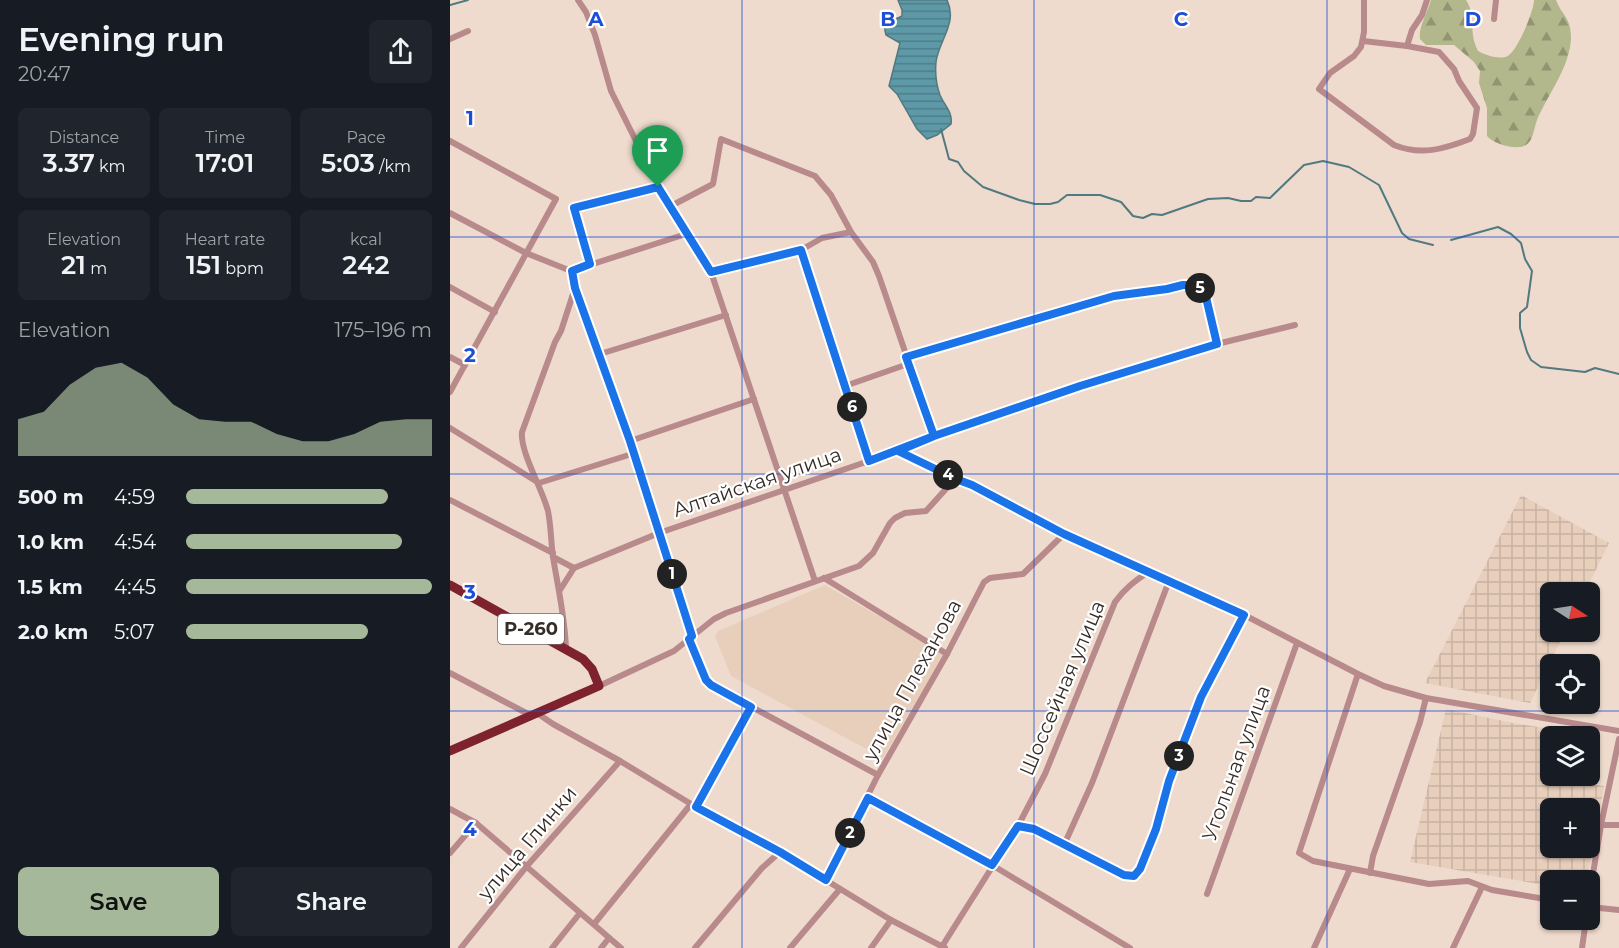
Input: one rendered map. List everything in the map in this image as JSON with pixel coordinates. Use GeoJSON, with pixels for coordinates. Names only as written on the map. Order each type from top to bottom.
{"type":"FeatureCollection","features":[{"type":"Feature","properties":{"kind":"highway","name":"Р-260"},"geometry":{"type":"LineString","coordinates":[[450,585],[589,663],[599,686]]}},
{"type":"Feature","properties":{"kind":"highway"},"geometry":{"type":"LineString","coordinates":[[450,751],[599,686]]}},
{"type":"Feature","properties":{"kind":"street"},"geometry":{"type":"LineString","coordinates":[[578,0],[586,12],[595,35],[611,91],[669,207],[711,272],[815,581]]}},
{"type":"Feature","properties":{"kind":"street"},"geometry":{"type":"LineString","coordinates":[[1363,41],[1440,52],[1454,69],[1477,108],[1473,134],[1470,139],[1435,151],[1426,152],[1402,148],[1394,145],[1319,89],[1330,73],[1358,52],[1363,41],[1364,0]]}},
{"type":"Feature","properties":{"kind":"street"},"geometry":{"type":"LineString","coordinates":[[1407,46],[1427,0]]}},
{"type":"Feature","properties":{"kind":"street"},"geometry":{"type":"LineString","coordinates":[[1494,19],[1496,0]]}},
{"type":"Feature","properties":{"kind":"street"},"geometry":{"type":"LineString","coordinates":[[450,39],[468,31]]}},
{"type":"Feature","properties":{"kind":"street"},"geometry":{"type":"LineString","coordinates":[[669,207],[713,184],[721,139],[815,176],[831,195],[879,276],[934,436]]}},
{"type":"Feature","properties":{"kind":"street"},"geometry":{"type":"LineString","coordinates":[[450,141],[556,199],[450,392]]}},
{"type":"Feature","properties":{"kind":"street"},"geometry":{"type":"LineString","coordinates":[[590,264],[574,208],[658,187]]}},
{"type":"Feature","properties":{"kind":"street"},"geometry":{"type":"LineString","coordinates":[[450,213],[526,253],[572,271],[686,234]]}},
{"type":"Feature","properties":{"kind":"street"},"geometry":{"type":"LineString","coordinates":[[711,272],[801,250],[822,238],[851,232]]}},
{"type":"Feature","properties":{"kind":"street"},"geometry":{"type":"LineString","coordinates":[[801,250],[869,461]]}},
{"type":"Feature","properties":{"kind":"street"},"geometry":{"type":"LineString","coordinates":[[572,271],[575,288],[630,441],[632,454],[659,533],[690,637],[706,680],[711,685],[878,775]]}},
{"type":"Feature","properties":{"kind":"street"},"geometry":{"type":"LineString","coordinates":[[906,357],[1114,296],[1183,285],[1194,285],[1205,293],[1217,344]]}},
{"type":"Feature","properties":{"kind":"street"},"geometry":{"type":"LineString","coordinates":[[450,287],[495,312]]}},
{"type":"Feature","properties":{"kind":"street"},"geometry":{"type":"LineString","coordinates":[[566,649],[565,624],[548,512],[539,483],[521,442],[522,432],[575,288]]}},
{"type":"Feature","properties":{"kind":"street"},"geometry":{"type":"LineString","coordinates":[[600,354],[726,315]]}},
{"type":"Feature","properties":{"kind":"street","name":"Алтайская улица"},"geometry":{"type":"LineString","coordinates":[[574,568],[659,533],[1080,386],[1217,344],[1295,325]]}},
{"type":"Feature","properties":{"kind":"street"},"geometry":{"type":"LineString","coordinates":[[450,357],[465,365]]}},
{"type":"Feature","properties":{"kind":"street"},"geometry":{"type":"LineString","coordinates":[[845,386],[908,364]]}},
{"type":"Feature","properties":{"kind":"street"},"geometry":{"type":"LineString","coordinates":[[630,441],[754,399]]}},
{"type":"Feature","properties":{"kind":"street"},"geometry":{"type":"LineString","coordinates":[[450,428],[539,483],[632,454]]}},
{"type":"Feature","properties":{"kind":"street"},"geometry":{"type":"LineString","coordinates":[[898,451],[972,485],[1064,534],[1244,615],[1358,674],[1399,691],[1426,698],[1619,731]]}},
{"type":"Feature","properties":{"kind":"street"},"geometry":{"type":"LineString","coordinates":[[599,686],[660,659],[714,619],[726,613],[849,570],[867,560],[895,518],[905,513],[926,511],[956,479]]}},
{"type":"Feature","properties":{"kind":"street"},"geometry":{"type":"LineString","coordinates":[[450,500],[574,568],[559,590]]}},
{"type":"Feature","properties":{"kind":"street","name":"улица Плеханова"},"geometry":{"type":"LineString","coordinates":[[826,880],[878,775],[947,654],[984,582],[990,578],[1023,574],[1064,534]]}},
{"type":"Feature","properties":{"kind":"street","name":"Шоссейная улица"},"geometry":{"type":"LineString","coordinates":[[943,948],[1018,826],[1050,763],[1115,602],[1121,593],[1148,572]]}},
{"type":"Feature","properties":{"kind":"street"},"geometry":{"type":"LineString","coordinates":[[824,578],[947,654]]}},
{"type":"Feature","properties":{"kind":"street"},"geometry":{"type":"LineString","coordinates":[[1064,845],[1092,783],[1169,581]]}},
{"type":"Feature","properties":{"kind":"street"},"geometry":{"type":"LineString","coordinates":[[1018,826],[1034,829],[1124,875],[1134,876],[1140,869],[1156,829],[1169,781],[1201,697],[1244,615]]}},
{"type":"Feature","properties":{"kind":"street","name":"Угольная улица"},"geometry":{"type":"LineString","coordinates":[[1207,894],[1297,643]]}},
{"type":"Feature","properties":{"kind":"street"},"geometry":{"type":"LineString","coordinates":[[450,673],[534,714],[620,761],[693,806],[780,852],[891,920],[943,948]]}},
{"type":"Feature","properties":{"kind":"street"},"geometry":{"type":"LineString","coordinates":[[1358,674],[1299,853],[1313,861],[1428,884],[1468,881],[1482,887],[1540,898]]}},
{"type":"Feature","properties":{"kind":"street"},"geometry":{"type":"LineString","coordinates":[[1370,873],[1373,856],[1420,722],[1426,698]]}},
{"type":"Feature","properties":{"kind":"street"},"geometry":{"type":"LineString","coordinates":[[594,924],[693,806],[751,707]]}},
{"type":"Feature","properties":{"kind":"street"},"geometry":{"type":"LineString","coordinates":[[1594,870],[1619,739]]}},
{"type":"Feature","properties":{"kind":"street","name":"улица Глинки"},"geometry":{"type":"LineString","coordinates":[[461,948],[526,867],[620,761]]}},
{"type":"Feature","properties":{"kind":"street"},"geometry":{"type":"LineString","coordinates":[[868,798],[992,865],[1130,948]]}},
{"type":"Feature","properties":{"kind":"street"},"geometry":{"type":"LineString","coordinates":[[450,809],[476,824],[621,948]]}},
{"type":"Feature","properties":{"kind":"street"},"geometry":{"type":"LineString","coordinates":[[450,853],[476,824]]}},
{"type":"Feature","properties":{"kind":"street"},"geometry":{"type":"LineString","coordinates":[[1601,825],[1619,825]]}},
{"type":"Feature","properties":{"kind":"street"},"geometry":{"type":"LineString","coordinates":[[694,948],[762,868],[780,852]]}},
{"type":"Feature","properties":{"kind":"street"},"geometry":{"type":"LineString","coordinates":[[1314,948],[1350,869]]}},
{"type":"Feature","properties":{"kind":"street"},"geometry":{"type":"LineString","coordinates":[[1453,948],[1482,887]]}},
{"type":"Feature","properties":{"kind":"street"},"geometry":{"type":"LineString","coordinates":[[790,948],[840,889]]}},
{"type":"Feature","properties":{"kind":"street"},"geometry":{"type":"LineString","coordinates":[[1600,908],[1619,910]]}},
{"type":"Feature","properties":{"kind":"street"},"geometry":{"type":"LineString","coordinates":[[552,948],[580,913]]}},
{"type":"Feature","properties":{"kind":"street"},"geometry":{"type":"LineString","coordinates":[[871,948],[891,920]]}},
{"type":"Feature","properties":{"kind":"street"},"geometry":{"type":"LineString","coordinates":[[1582,948],[1585,930]]}},
{"type":"Feature","properties":{"kind":"street"},"geometry":{"type":"LineString","coordinates":[[601,948],[609,938]]}},
{"type":"Feature","properties":{"kind":"shaded area"},"geometry":{"type":"Polygon","coordinates":[[[1521,495],[1609,543],[1590,582],[1540,582],[1540,642],[1560,642],[1554,654],[1540,654],[1540,683],[1530,703],[1425,683],[1521,495]]]}},
{"type":"Feature","properties":{"kind":"shaded area"},"geometry":{"type":"Polygon","coordinates":[[[825,585],[944,654],[883,758],[731,676],[715,636],[718,631],[825,585]]]}},
{"type":"Feature","properties":{"kind":"shaded area"},"geometry":{"type":"Polygon","coordinates":[[[1446,709],[1540,727],[1540,786],[1604,786],[1600,808],[1600,798],[1540,798],[1540,858],[1591,858],[1589,870],[1540,870],[1540,884],[1410,862],[1446,709]]]}},
{"type":"Feature","properties":{"kind":"green space"},"geometry":{"type":"Polygon","coordinates":[[[1431,0],[1466,0],[1470,7],[1473,36],[1478,51],[1489,56],[1506,57],[1521,38],[1534,0],[1556,0],[1570,25],[1570,49],[1563,70],[1537,120],[1532,137],[1526,145],[1522,147],[1505,146],[1487,136],[1487,108],[1479,83],[1480,71],[1474,62],[1454,45],[1426,45],[1420,39],[1422,25],[1431,0]]]}},
{"type":"Feature","properties":{"kind":"water"},"geometry":{"type":"Polygon","coordinates":[[[898,0],[947,0],[950,8],[949,24],[938,54],[936,70],[939,91],[949,112],[951,124],[937,135],[927,139],[917,129],[897,94],[889,86],[900,43],[886,35],[885,26],[888,21],[902,16],[898,0]]]}},
{"type":"Feature","properties":{"kind":"waterway"},"geometry":{"type":"LineString","coordinates":[[450,5],[468,0]]}},
{"type":"Feature","properties":{"kind":"waterway"},"geometry":{"type":"LineString","coordinates":[[941,129],[949,159],[958,162],[964,171],[983,187],[1035,204],[1058,202],[1067,195],[1100,195],[1121,202],[1133,216],[1143,218],[1152,214],[1162,215],[1208,199],[1228,198],[1251,201],[1256,197],[1270,198],[1304,165],[1323,161],[1349,167],[1379,185],[1402,233],[1409,239],[1433,245]]}},
{"type":"Feature","properties":{"kind":"waterway"},"geometry":{"type":"LineString","coordinates":[[1451,240],[1498,227],[1521,243],[1525,259],[1532,271],[1527,307],[1520,313],[1520,328],[1531,360],[1541,367],[1585,372],[1595,368],[1619,374]]}},
{"type":"Feature","properties":{"kind":"route"},"geometry":{"type":"LineString","coordinates":[[658,187],[574,208],[590,264],[572,271],[575,288],[630,441],[632,454],[692,636],[689,639],[703,674],[711,685],[751,707],[696,807],[780,852],[826,880],[868,798],[992,865],[1018,826],[1034,829],[1124,875],[1134,876],[1140,869],[1156,829],[1169,781],[1201,697],[1244,615],[1064,534],[972,485],[898,451],[934,436],[906,357],[1114,296],[1183,285],[1194,285],[1205,293],[1217,344],[1188,351],[1080,386],[934,436],[869,461],[801,250],[711,272],[658,187]]}}]}
